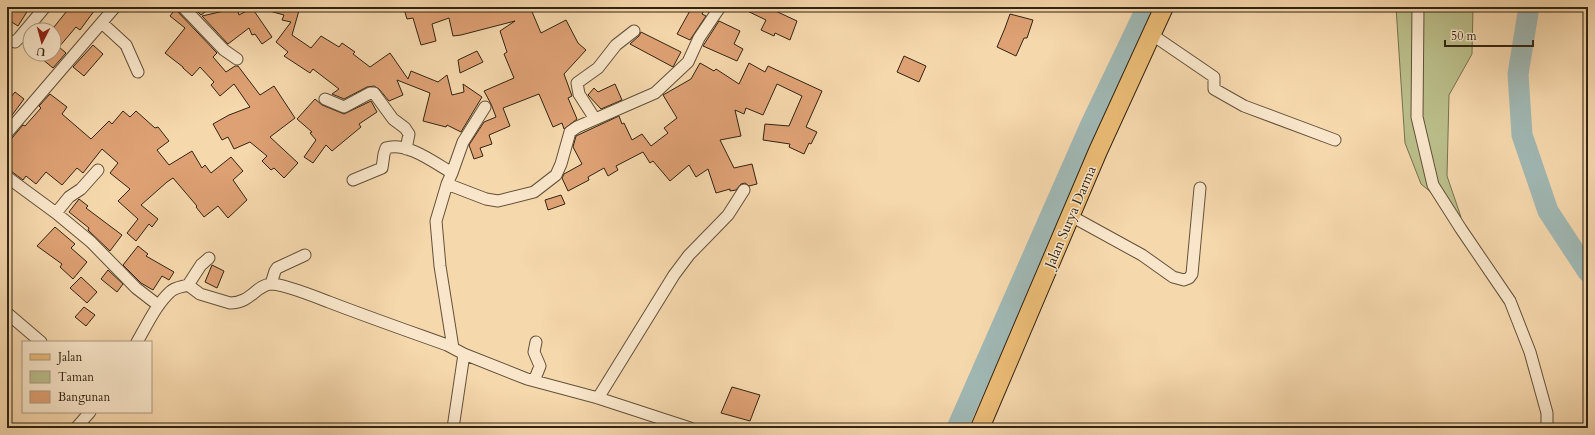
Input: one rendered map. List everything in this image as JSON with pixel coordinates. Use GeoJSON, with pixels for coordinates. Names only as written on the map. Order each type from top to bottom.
{"type":"FeatureCollection","features":[{"type":"Feature","properties":{"kind":"main road","name":"Jalan Surya Darma"},"geometry":{"type":"LineString","coordinates":[[980,428],[1098,151],[1164,7]]}},
{"type":"Feature","properties":{"kind":"street"},"geometry":{"type":"LineString","coordinates":[[7,40],[15,42],[20,38],[45,7]]}},
{"type":"Feature","properties":{"kind":"street"},"geometry":{"type":"LineString","coordinates":[[183,7],[224,50],[237,59]]}},
{"type":"Feature","properties":{"kind":"street"},"geometry":{"type":"LineString","coordinates":[[447,184],[486,199],[498,201],[534,192],[556,174],[561,164],[570,132],[577,127],[655,93],[688,62],[699,38],[720,7]]}},
{"type":"Feature","properties":{"kind":"street"},"geometry":{"type":"LineString","coordinates":[[1418,7],[1416,117],[1431,178],[1433,184],[1461,229],[1510,301],[1530,352],[1546,413],[1547,428]]}},
{"type":"Feature","properties":{"kind":"street"},"geometry":{"type":"LineString","coordinates":[[7,132],[102,23],[112,8]]}},
{"type":"Feature","properties":{"kind":"street"},"geometry":{"type":"LineString","coordinates":[[102,23],[126,45],[138,72]]}},
{"type":"Feature","properties":{"kind":"street"},"geometry":{"type":"LineString","coordinates":[[595,119],[579,94],[578,83],[598,68],[616,45],[634,31]]}},
{"type":"Feature","properties":{"kind":"street"},"geometry":{"type":"LineString","coordinates":[[1151,34],[1214,77],[1214,89],[1244,106],[1335,140]]}},
{"type":"Feature","properties":{"kind":"street"},"geometry":{"type":"LineString","coordinates":[[325,99],[344,107],[370,93],[374,93],[393,119],[405,128],[409,134],[406,149]]}},
{"type":"Feature","properties":{"kind":"street"},"geometry":{"type":"LineString","coordinates":[[453,348],[440,266],[436,221],[447,184],[463,142],[485,107]]}},
{"type":"Feature","properties":{"kind":"street"},"geometry":{"type":"LineString","coordinates":[[352,180],[382,168],[386,148],[391,147],[406,149],[429,159],[452,173]]}},
{"type":"Feature","properties":{"kind":"street"},"geometry":{"type":"LineString","coordinates":[[56,213],[98,170]]}},
{"type":"Feature","properties":{"kind":"street"},"geometry":{"type":"LineString","coordinates":[[7,177],[56,213],[91,242],[136,288],[158,306]]}},
{"type":"Feature","properties":{"kind":"street"},"geometry":{"type":"LineString","coordinates":[[1071,216],[1142,256],[1173,277],[1179,280],[1186,280],[1192,274],[1200,188]]}},
{"type":"Feature","properties":{"kind":"street"},"geometry":{"type":"LineString","coordinates":[[598,398],[674,275],[689,255],[728,215],[744,190]]}},
{"type":"Feature","properties":{"kind":"street"},"geometry":{"type":"LineString","coordinates":[[271,284],[277,268],[305,255]]}},
{"type":"Feature","properties":{"kind":"street"},"geometry":{"type":"LineString","coordinates":[[138,341],[158,306],[170,292],[174,289],[188,285],[201,265],[209,258]]}},
{"type":"Feature","properties":{"kind":"street"},"geometry":{"type":"LineString","coordinates":[[188,285],[200,294],[230,303],[236,303],[248,299],[257,290],[271,284],[312,296],[453,348],[464,354],[534,381],[598,398],[690,428]]}},
{"type":"Feature","properties":{"kind":"street"},"geometry":{"type":"LineString","coordinates":[[7,313],[40,341]]}},
{"type":"Feature","properties":{"kind":"street"},"geometry":{"type":"LineString","coordinates":[[534,381],[540,366],[534,352],[536,342]]}},
{"type":"Feature","properties":{"kind":"street"},"geometry":{"type":"LineString","coordinates":[[453,428],[464,354]]}},
{"type":"Feature","properties":{"kind":"street"},"geometry":{"type":"LineString","coordinates":[[81,426],[89,413]]}},
{"type":"Feature","properties":{"kind":"green space"},"geometry":{"type":"Polygon","coordinates":[[[1396,7],[1473,7],[1472,54],[1449,95],[1447,176],[1461,217],[1421,184],[1405,143],[1396,7]]]}},
{"type":"Feature","properties":{"kind":"building"},"geometry":{"type":"Polygon","coordinates":[[[7,7],[30,7],[18,26],[7,19],[7,7]]]}},
{"type":"Feature","properties":{"kind":"building"},"geometry":{"type":"Polygon","coordinates":[[[70,7],[97,7],[80,30],[76,27],[62,43],[62,22],[58,22],[70,7]]]}},
{"type":"Feature","properties":{"kind":"building"},"geometry":{"type":"Polygon","coordinates":[[[193,7],[212,7],[201,15],[193,7]]]}},
{"type":"Feature","properties":{"kind":"building"},"geometry":{"type":"Polygon","coordinates":[[[266,7],[300,7],[292,35],[311,48],[321,36],[339,47],[342,43],[355,52],[353,54],[370,67],[390,53],[408,79],[411,71],[438,82],[447,75],[452,95],[464,92],[463,84],[482,97],[461,132],[447,125],[446,127],[423,121],[430,93],[397,80],[403,95],[389,101],[379,89],[374,86],[367,87],[344,99],[332,94],[339,89],[313,69],[310,73],[284,56],[288,52],[276,42],[291,22],[282,20],[284,15],[266,10],[266,7]]]}},
{"type":"Feature","properties":{"kind":"building"},"geometry":{"type":"Polygon","coordinates":[[[410,7],[530,7],[541,33],[566,20],[578,43],[586,50],[564,74],[572,96],[568,98],[577,119],[564,129],[562,123],[553,127],[539,94],[503,108],[510,126],[489,135],[492,144],[480,148],[483,156],[474,159],[469,145],[484,122],[496,117],[484,91],[514,78],[504,54],[507,52],[500,31],[515,21],[453,36],[449,18],[432,24],[436,41],[421,45],[413,18],[407,19],[404,9],[410,7]]]}},
{"type":"Feature","properties":{"kind":"building"},"geometry":{"type":"Polygon","coordinates":[[[692,7],[706,7],[702,14],[706,16],[690,40],[677,34],[692,7]]]}},
{"type":"Feature","properties":{"kind":"building"},"geometry":{"type":"Polygon","coordinates":[[[739,7],[767,7],[797,21],[790,40],[775,33],[774,36],[761,30],[766,20],[739,7]]]}},
{"type":"Feature","properties":{"kind":"building"},"geometry":{"type":"Polygon","coordinates":[[[176,8],[178,12],[217,53],[213,57],[226,72],[235,66],[238,66],[260,95],[274,86],[295,118],[270,137],[298,163],[284,178],[274,168],[271,170],[262,161],[267,156],[250,142],[234,149],[228,137],[222,140],[213,124],[229,115],[250,107],[234,84],[220,96],[211,85],[214,82],[200,67],[192,76],[165,53],[185,28],[170,16],[176,8]]]}},
{"type":"Feature","properties":{"kind":"building"},"geometry":{"type":"Polygon","coordinates":[[[237,8],[239,15],[252,8],[272,37],[262,44],[255,34],[252,35],[249,28],[228,44],[202,16],[237,8]]]}},
{"type":"Feature","properties":{"kind":"building"},"geometry":{"type":"Polygon","coordinates":[[[1010,14],[1033,20],[1027,38],[1024,38],[1016,56],[997,47],[1010,14]]]}},
{"type":"Feature","properties":{"kind":"building"},"geometry":{"type":"Polygon","coordinates":[[[719,21],[740,31],[734,44],[743,49],[737,61],[703,46],[719,21]]]}},
{"type":"Feature","properties":{"kind":"building"},"geometry":{"type":"Polygon","coordinates":[[[641,32],[681,52],[673,67],[630,44],[639,36],[641,32]]]}},
{"type":"Feature","properties":{"kind":"building"},"geometry":{"type":"Polygon","coordinates":[[[93,45],[103,54],[84,76],[73,67],[93,45]]]}},
{"type":"Feature","properties":{"kind":"building"},"geometry":{"type":"Polygon","coordinates":[[[62,50],[66,53],[62,58],[62,50]]]}},
{"type":"Feature","properties":{"kind":"building"},"geometry":{"type":"Polygon","coordinates":[[[477,51],[483,62],[460,73],[458,60],[477,51]]]}},
{"type":"Feature","properties":{"kind":"building"},"geometry":{"type":"Polygon","coordinates":[[[904,56],[926,66],[919,82],[897,72],[904,56]]]}},
{"type":"Feature","properties":{"kind":"building"},"geometry":{"type":"Polygon","coordinates":[[[46,62],[58,62],[53,68],[46,62]]]}},
{"type":"Feature","properties":{"kind":"building"},"geometry":{"type":"Polygon","coordinates":[[[700,63],[714,71],[716,69],[739,84],[749,63],[765,72],[768,66],[822,91],[806,127],[817,132],[811,144],[809,143],[804,154],[789,147],[790,144],[763,140],[765,124],[789,126],[802,96],[777,84],[763,115],[746,108],[744,114],[735,110],[741,136],[720,140],[734,168],[752,164],[757,184],[749,186],[745,183],[741,184],[736,190],[730,191],[730,189],[716,193],[708,169],[696,177],[689,165],[670,181],[653,161],[650,163],[643,152],[616,166],[618,170],[608,176],[604,168],[588,177],[589,180],[568,191],[562,178],[564,174],[582,164],[573,147],[576,136],[619,116],[632,140],[642,134],[651,146],[668,133],[664,128],[677,118],[663,95],[691,79],[700,63]]]}},
{"type":"Feature","properties":{"kind":"building"},"geometry":{"type":"Polygon","coordinates":[[[615,84],[622,100],[601,109],[588,95],[594,88],[598,92],[615,84]]]}},
{"type":"Feature","properties":{"kind":"building"},"geometry":{"type":"Polygon","coordinates":[[[15,92],[24,99],[7,122],[7,102],[15,92]]]}},
{"type":"Feature","properties":{"kind":"building"},"geometry":{"type":"Polygon","coordinates":[[[50,94],[67,107],[62,114],[91,139],[109,121],[112,124],[123,111],[130,117],[136,111],[155,128],[158,127],[169,141],[157,150],[169,165],[192,151],[202,168],[205,165],[211,173],[231,157],[243,171],[233,180],[247,200],[228,218],[218,206],[204,217],[196,207],[197,206],[173,178],[141,205],[158,219],[152,227],[149,224],[136,241],[127,233],[138,219],[118,201],[130,189],[110,173],[118,163],[102,149],[83,173],[77,168],[62,185],[46,172],[36,184],[26,176],[23,180],[11,171],[7,170],[7,140],[12,138],[23,125],[25,126],[41,108],[39,106],[50,94]]]}},
{"type":"Feature","properties":{"kind":"building"},"geometry":{"type":"Polygon","coordinates":[[[315,99],[322,105],[344,114],[371,101],[377,112],[359,124],[361,127],[332,151],[326,145],[313,163],[304,157],[316,140],[310,133],[312,132],[297,119],[315,99]]]}},
{"type":"Feature","properties":{"kind":"building"},"geometry":{"type":"Polygon","coordinates":[[[561,195],[565,204],[548,210],[545,200],[561,195]]]}},
{"type":"Feature","properties":{"kind":"building"},"geometry":{"type":"Polygon","coordinates":[[[79,199],[88,206],[86,208],[122,235],[110,251],[88,230],[89,228],[69,212],[79,199]]]}},
{"type":"Feature","properties":{"kind":"building"},"geometry":{"type":"Polygon","coordinates":[[[55,227],[75,244],[71,248],[87,262],[73,279],[60,267],[62,264],[37,246],[55,227]]]}},
{"type":"Feature","properties":{"kind":"building"},"geometry":{"type":"Polygon","coordinates":[[[138,246],[148,254],[146,256],[174,272],[169,280],[162,276],[153,290],[141,283],[123,265],[138,246]]]}},
{"type":"Feature","properties":{"kind":"building"},"geometry":{"type":"Polygon","coordinates":[[[212,265],[224,271],[217,288],[205,282],[212,265]]]}},
{"type":"Feature","properties":{"kind":"building"},"geometry":{"type":"Polygon","coordinates":[[[108,270],[123,284],[117,292],[101,279],[108,270]]]}},
{"type":"Feature","properties":{"kind":"building"},"geometry":{"type":"Polygon","coordinates":[[[81,277],[97,292],[87,303],[70,288],[81,277]]]}},
{"type":"Feature","properties":{"kind":"building"},"geometry":{"type":"Polygon","coordinates":[[[84,307],[95,315],[86,326],[75,317],[84,307]]]}},
{"type":"Feature","properties":{"kind":"building"},"geometry":{"type":"Polygon","coordinates":[[[732,387],[760,395],[750,421],[721,413],[732,387]]]}},
{"type":"Feature","properties":{"kind":"waterway"},"geometry":{"type":"LineString","coordinates":[[957,428],[1091,124],[1147,7]]}},
{"type":"Feature","properties":{"kind":"waterway"},"geometry":{"type":"LineString","coordinates":[[1529,7],[1518,74],[1522,135],[1548,211],[1588,272]]}}]}
